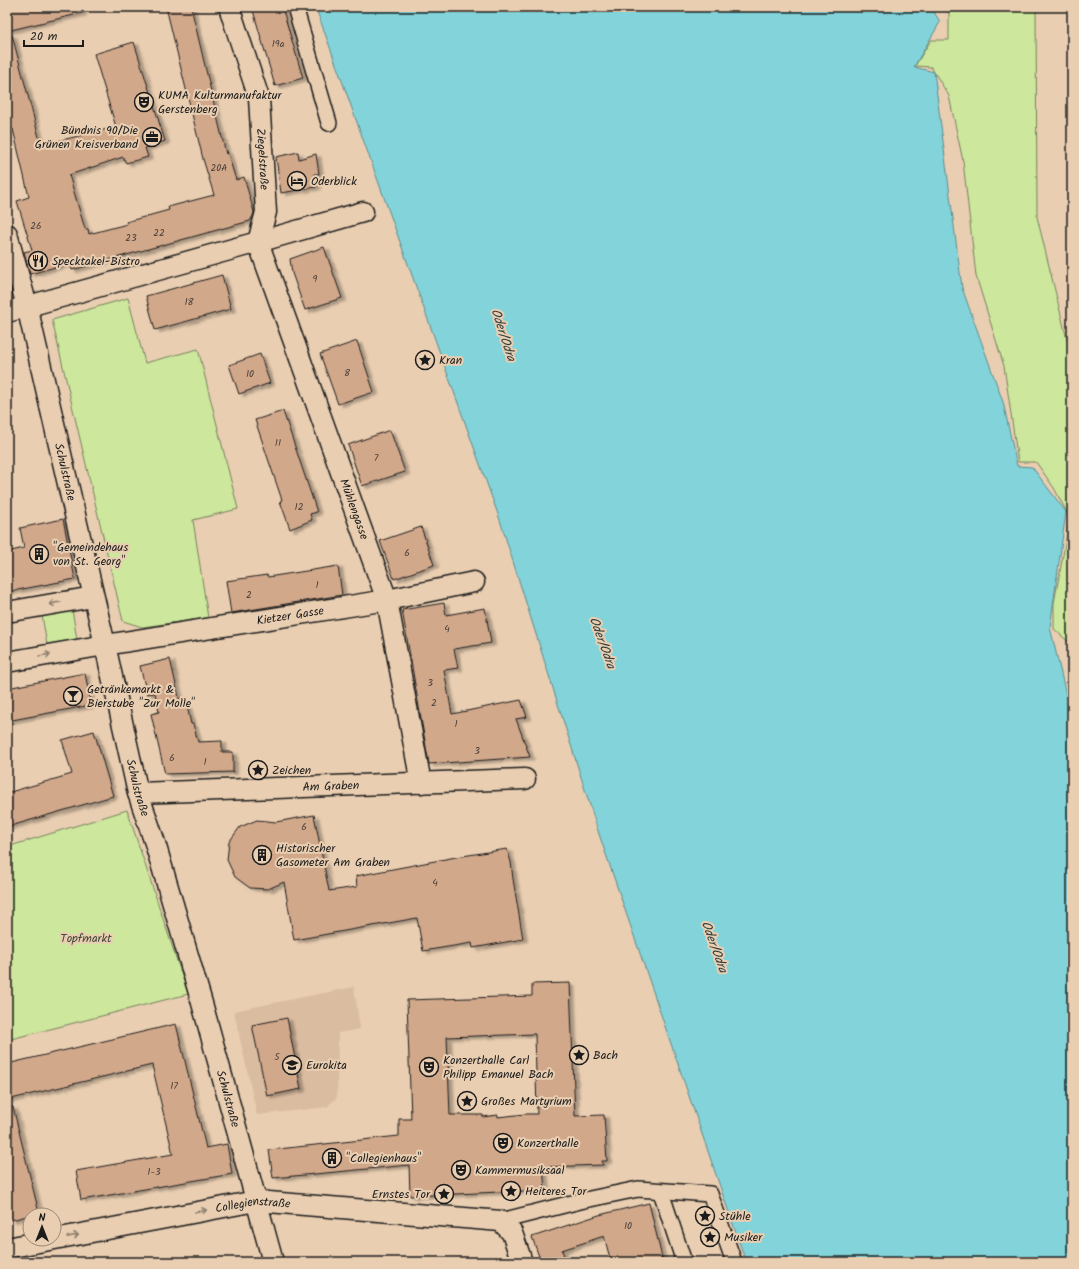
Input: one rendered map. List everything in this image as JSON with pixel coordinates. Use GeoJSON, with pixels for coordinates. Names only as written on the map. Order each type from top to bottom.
{"type":"FeatureCollection","features":[{"type":"Feature","properties":{"kind":"street","name":"Ziegelstraße"},"geometry":{"type":"LineString","coordinates":[[229,7],[259,98],[266,212],[258,242]]}},
{"type":"Feature","properties":{"kind":"street"},"geometry":{"type":"LineString","coordinates":[[295,7],[329,123]]}},
{"type":"Feature","properties":{"kind":"street"},"geometry":{"type":"LineString","coordinates":[[7,312],[362,212]]}},
{"type":"Feature","properties":{"kind":"street"},"geometry":{"type":"LineString","coordinates":[[7,234],[27,306]]}},
{"type":"Feature","properties":{"kind":"street","name":"Mühlengasse"},"geometry":{"type":"LineString","coordinates":[[258,242],[387,600],[421,783]]}},
{"type":"Feature","properties":{"kind":"street","name":"Schulstraße"},"geometry":{"type":"LineString","coordinates":[[27,306],[138,793],[155,844],[202,1003],[273,1262]]}},
{"type":"Feature","properties":{"kind":"street","name":"Kietzer Gasse"},"geometry":{"type":"LineString","coordinates":[[7,662],[387,600],[474,582]]}},
{"type":"Feature","properties":{"kind":"street"},"geometry":{"type":"LineString","coordinates":[[7,612],[93,597]]}},
{"type":"Feature","properties":{"kind":"street","name":"Am Graben"},"geometry":{"type":"LineString","coordinates":[[138,793],[524,779]]}},
{"type":"Feature","properties":{"kind":"street","name":"Collegienstraße"},"geometry":{"type":"LineString","coordinates":[[7,1248],[256,1201],[501,1221],[580,1201],[638,1190],[649,1190],[661,1192],[710,1194],[734,1262]]}},
{"type":"Feature","properties":{"kind":"street"},"geometry":{"type":"LineString","coordinates":[[661,1192],[684,1262]]}},
{"type":"Feature","properties":{"kind":"street"},"geometry":{"type":"LineString","coordinates":[[501,1221],[512,1233],[522,1262]]}},
{"type":"Feature","properties":{"kind":"shaded area","name":"Eurokita"},"geometry":{"type":"Polygon","coordinates":[[[354,987],[360,1029],[338,1033],[337,1097],[327,1107],[257,1115],[234,1011],[354,987]]]}},
{"type":"Feature","properties":{"kind":"green space"},"geometry":{"type":"Polygon","coordinates":[[[946,7],[1036,7],[1037,217],[1072,360],[1072,645],[1054,629],[1054,603],[1070,518],[1054,488],[1036,462],[1018,462],[1004,366],[976,276],[963,161],[949,96],[931,67],[915,66],[931,40],[949,40],[949,14],[946,7]]]}},
{"type":"Feature","properties":{"kind":"green space"},"geometry":{"type":"Polygon","coordinates":[[[128,298],[145,363],[198,349],[238,509],[193,520],[208,618],[142,627],[123,621],[52,320],[128,298]]]}},
{"type":"Feature","properties":{"kind":"green space"},"geometry":{"type":"Polygon","coordinates":[[[72,609],[77,640],[47,645],[42,615],[72,609]]]}},
{"type":"Feature","properties":{"kind":"green space","name":"Topfmarkt"},"geometry":{"type":"Polygon","coordinates":[[[127,810],[188,994],[7,1040],[7,847],[127,810]]]}},
{"type":"Feature","properties":{"kind":"water","name":"Oder/Odra"},"geometry":{"type":"Polygon","coordinates":[[[317,7],[931,7],[940,22],[914,67],[934,72],[962,288],[1003,402],[1017,466],[1032,467],[1066,512],[1050,627],[1072,720],[1072,1262],[746,1262],[599,834],[499,517],[318,14],[317,7]]]}},
{"type":"Feature","properties":{"kind":"building"},"geometry":{"type":"Polygon","coordinates":[[[7,7],[81,7],[82,13],[7,31],[7,7]]]}},
{"type":"Feature","properties":{"kind":"building"},"geometry":{"type":"Polygon","coordinates":[[[166,7],[191,7],[226,154],[227,151],[236,180],[244,177],[254,212],[253,216],[250,221],[72,270],[70,263],[30,274],[24,252],[32,250],[17,201],[29,197],[13,129],[7,131],[7,35],[12,35],[41,145],[116,127],[94,54],[134,42],[165,141],[145,148],[148,157],[126,163],[123,157],[69,175],[85,229],[88,229],[89,234],[127,224],[126,222],[169,210],[168,207],[214,195],[203,159],[166,7]]]}},
{"type":"Feature","properties":{"kind":"building"},"geometry":{"type":"Polygon","coordinates":[[[252,7],[282,7],[303,78],[275,86],[252,7]]]}},
{"type":"Feature","properties":{"kind":"building","name":"Oderblick"},"geometry":{"type":"Polygon","coordinates":[[[298,152],[299,159],[316,154],[319,174],[314,174],[316,187],[281,193],[276,157],[298,152]]]}},
{"type":"Feature","properties":{"kind":"building"},"geometry":{"type":"Polygon","coordinates":[[[324,247],[342,298],[305,310],[292,273],[290,259],[324,247]]]}},
{"type":"Feature","properties":{"kind":"building"},"geometry":{"type":"Polygon","coordinates":[[[222,275],[231,309],[155,330],[146,296],[222,275]]]}},
{"type":"Feature","properties":{"kind":"building"},"geometry":{"type":"Polygon","coordinates":[[[357,341],[374,392],[338,404],[320,354],[357,341]]]}},
{"type":"Feature","properties":{"kind":"building"},"geometry":{"type":"Polygon","coordinates":[[[260,354],[270,383],[239,394],[229,365],[260,354]]]}},
{"type":"Feature","properties":{"kind":"building"},"geometry":{"type":"Polygon","coordinates":[[[283,411],[317,512],[310,514],[312,520],[290,529],[280,501],[282,500],[255,420],[283,411]]]}},
{"type":"Feature","properties":{"kind":"building"},"geometry":{"type":"Polygon","coordinates":[[[390,430],[405,472],[362,486],[348,445],[390,430]]]}},
{"type":"Feature","properties":{"kind":"building","name":"\"Gemeindehaus von St. Georg\""},"geometry":{"type":"Polygon","coordinates":[[[63,519],[75,579],[7,592],[7,552],[24,548],[20,528],[63,519]]]}},
{"type":"Feature","properties":{"kind":"building"},"geometry":{"type":"Polygon","coordinates":[[[421,527],[434,565],[394,579],[380,541],[421,527]]]}},
{"type":"Feature","properties":{"kind":"building"},"geometry":{"type":"Polygon","coordinates":[[[338,566],[342,595],[231,613],[226,581],[267,575],[268,577],[338,566]]]}},
{"type":"Feature","properties":{"kind":"building"},"geometry":{"type":"Polygon","coordinates":[[[444,603],[446,615],[485,608],[491,643],[454,649],[458,668],[444,670],[452,714],[521,700],[527,717],[516,719],[530,757],[429,764],[402,610],[444,603]]]}},
{"type":"Feature","properties":{"kind":"building"},"geometry":{"type":"Polygon","coordinates":[[[170,659],[180,702],[186,701],[191,724],[193,724],[198,742],[222,741],[222,752],[233,752],[233,772],[165,774],[151,714],[159,712],[155,693],[147,694],[140,666],[170,659]]]}},
{"type":"Feature","properties":{"kind":"building"},"geometry":{"type":"Polygon","coordinates":[[[85,673],[91,705],[7,721],[7,688],[85,673]]]}},
{"type":"Feature","properties":{"kind":"building"},"geometry":{"type":"Polygon","coordinates":[[[94,731],[113,796],[7,827],[7,793],[72,774],[62,740],[94,731]]]}},
{"type":"Feature","properties":{"kind":"building"},"geometry":{"type":"Polygon","coordinates":[[[314,815],[329,891],[357,887],[356,876],[507,849],[511,862],[523,939],[473,948],[472,943],[423,951],[417,918],[294,940],[284,882],[268,889],[250,888],[235,877],[227,860],[229,842],[240,827],[257,820],[276,822],[314,815]]]}},
{"type":"Feature","properties":{"kind":"building","name":"Konzerthalle Carl Philipp Emanuel Bach"},"geometry":{"type":"Polygon","coordinates":[[[570,983],[575,1116],[604,1115],[607,1161],[602,1161],[603,1165],[543,1167],[545,1190],[410,1196],[409,1165],[273,1178],[269,1150],[399,1136],[399,1119],[411,1119],[407,1000],[532,996],[532,984],[570,983]],[[535,1034],[447,1037],[450,1115],[483,1115],[483,1117],[498,1115],[498,1117],[537,1114],[535,1034]]]}},
{"type":"Feature","properties":{"kind":"building"},"geometry":{"type":"Polygon","coordinates":[[[287,1018],[301,1089],[267,1096],[252,1025],[287,1018]]]}},
{"type":"Feature","properties":{"kind":"building"},"geometry":{"type":"Polygon","coordinates":[[[176,1024],[206,1148],[227,1144],[232,1174],[81,1200],[76,1171],[173,1154],[152,1065],[7,1100],[7,1064],[176,1024]]]}},
{"type":"Feature","properties":{"kind":"building"},"geometry":{"type":"Polygon","coordinates":[[[13,1107],[38,1207],[22,1207],[22,1217],[11,1220],[7,1204],[7,1108],[13,1107]]]}},
{"type":"Feature","properties":{"kind":"building"},"geometry":{"type":"Polygon","coordinates":[[[649,1203],[663,1262],[611,1262],[604,1236],[562,1250],[566,1262],[541,1262],[532,1237],[599,1215],[649,1203]]]}},
{"type":"Feature","properties":{"kind":"place","name":"KUMA Kulturmanufaktur Gerstenberg"},"geometry":{"type":"Point","coordinates":[144,102]}},
{"type":"Feature","properties":{"kind":"place","name":"Bündnis 90/Die Grünen Kreisverband"},"geometry":{"type":"Point","coordinates":[152,137]}},
{"type":"Feature","properties":{"kind":"place","name":"Oderblick"},"geometry":{"type":"Point","coordinates":[297,181]}},
{"type":"Feature","properties":{"kind":"place","name":"Specktakel-Bistro"},"geometry":{"type":"Point","coordinates":[38,261]}},
{"type":"Feature","properties":{"kind":"place","name":"Kran"},"geometry":{"type":"Point","coordinates":[425,360]}},
{"type":"Feature","properties":{"kind":"place","name":"\"Gemeindehaus von St. Georg\""},"geometry":{"type":"Point","coordinates":[39,554]}},
{"type":"Feature","properties":{"kind":"place","name":"Getränkemarkt & Bierstube \"Zur Molle\""},"geometry":{"type":"Point","coordinates":[73,696]}},
{"type":"Feature","properties":{"kind":"place","name":"Zeichen"},"geometry":{"type":"Point","coordinates":[258,770]}},
{"type":"Feature","properties":{"kind":"place","name":"Historischer Gasometer Am Graben"},"geometry":{"type":"Point","coordinates":[262,855]}},
{"type":"Feature","properties":{"kind":"place","name":"Bach"},"geometry":{"type":"Point","coordinates":[579,1055]}},
{"type":"Feature","properties":{"kind":"place","name":"Eurokita"},"geometry":{"type":"Point","coordinates":[292,1065]}},
{"type":"Feature","properties":{"kind":"place","name":"Konzerthalle Carl Philipp Emanuel Bach"},"geometry":{"type":"Point","coordinates":[429,1067]}},
{"type":"Feature","properties":{"kind":"place","name":"Großes Martyrium"},"geometry":{"type":"Point","coordinates":[467,1101]}},
{"type":"Feature","properties":{"kind":"place","name":"Konzerthalle"},"geometry":{"type":"Point","coordinates":[503,1143]}},
{"type":"Feature","properties":{"kind":"place","name":"\"Collegienhaus\""},"geometry":{"type":"Point","coordinates":[332,1158]}},
{"type":"Feature","properties":{"kind":"place","name":"Kammermusiksaal"},"geometry":{"type":"Point","coordinates":[461,1170]}},
{"type":"Feature","properties":{"kind":"place","name":"Heiteres Tor"},"geometry":{"type":"Point","coordinates":[511,1191]}},
{"type":"Feature","properties":{"kind":"place","name":"Ernstes Tor"},"geometry":{"type":"Point","coordinates":[444,1194]}},
{"type":"Feature","properties":{"kind":"place","name":"Stühle"},"geometry":{"type":"Point","coordinates":[705,1216]}},
{"type":"Feature","properties":{"kind":"place","name":"Musiker"},"geometry":{"type":"Point","coordinates":[710,1237]}}]}
